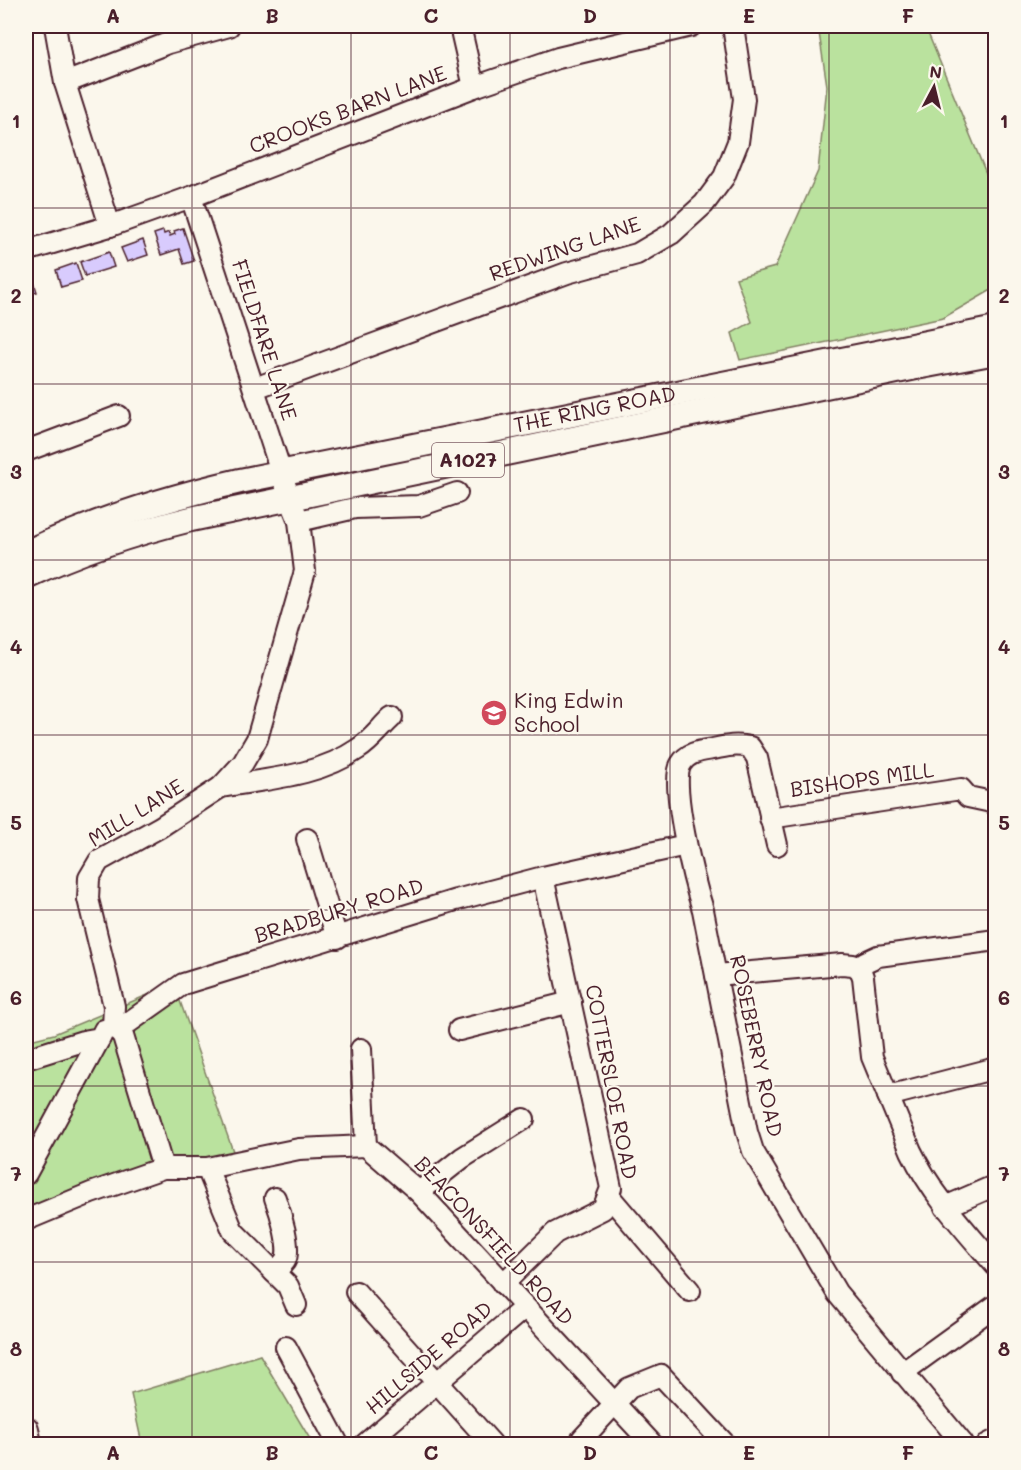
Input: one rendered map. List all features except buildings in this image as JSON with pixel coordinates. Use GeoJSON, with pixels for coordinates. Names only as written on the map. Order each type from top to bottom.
{"type":"FeatureCollection","features":[{"type":"Feature","properties":{"kind":"main road","name":"THE RING ROAD"},"geometry":{"type":"LineString","coordinates":[[26,553],[84,526],[185,494],[281,472],[996,329]]}},
{"type":"Feature","properties":{"kind":"main road","name":"THE RING ROAD"},"geometry":{"type":"LineString","coordinates":[[26,576],[67,556],[138,532],[191,519],[479,457],[996,352]]}},
{"type":"Feature","properties":{"kind":"main road"},"geometry":{"type":"LineString","coordinates":[[26,1429],[29,1444]]}},
{"type":"Feature","properties":{"kind":"street"},"geometry":{"type":"LineString","coordinates":[[55,26],[65,83],[110,226]]}},
{"type":"Feature","properties":{"kind":"street"},"geometry":{"type":"LineString","coordinates":[[65,83],[168,43],[229,26]]}},
{"type":"Feature","properties":{"kind":"street"},"geometry":{"type":"LineString","coordinates":[[460,26],[474,87]]}},
{"type":"Feature","properties":{"kind":"street","name":"CROOKS BARN LANE"},"geometry":{"type":"LineString","coordinates":[[26,251],[110,226],[191,197],[474,87],[558,58],[692,26]]}},
{"type":"Feature","properties":{"kind":"street","name":"REDWING LANE"},"geometry":{"type":"LineString","coordinates":[[255,388],[567,273],[637,254],[671,234],[704,204],[724,177],[738,142],[744,99],[733,26]]}},
{"type":"Feature","properties":{"kind":"street","name":"FIELDFARE LANE"},"geometry":{"type":"LineString","coordinates":[[191,197],[299,521]]}},
{"type":"Feature","properties":{"kind":"street"},"geometry":{"type":"LineString","coordinates":[[26,451],[119,416]]}},
{"type":"Feature","properties":{"kind":"street"},"geometry":{"type":"LineString","coordinates":[[221,787],[243,763],[257,739],[284,650],[305,571],[299,521],[355,508],[419,506],[457,494]]}},
{"type":"Feature","properties":{"kind":"street"},"geometry":{"type":"LineString","coordinates":[[221,787],[316,770],[360,748],[392,717]]}},
{"type":"Feature","properties":{"kind":"street","name":"BISHOPS MILL"},"geometry":{"type":"LineString","coordinates":[[737,744],[750,747],[757,758],[777,845]]}},
{"type":"Feature","properties":{"kind":"street","name":"ROSEBERRY ROAD"},"geometry":{"type":"LineString","coordinates":[[737,744],[690,753],[680,765],[678,779],[686,845],[703,910],[747,1132],[753,1150],[837,1293],[963,1444]]}},
{"type":"Feature","properties":{"kind":"street","name":"MILL LANE"},"geometry":{"type":"LineString","coordinates":[[163,1168],[123,1036],[110,1032],[114,1006],[88,899],[89,878],[99,861],[160,827],[221,787]]}},
{"type":"Feature","properties":{"kind":"street","name":"BISHOPS MILL"},"geometry":{"type":"LineString","coordinates":[[770,818],[961,789],[968,797],[996,803]]}},
{"type":"Feature","properties":{"kind":"street"},"geometry":{"type":"LineString","coordinates":[[306,839],[337,938]]}},
{"type":"Feature","properties":{"kind":"street","name":"BRADBURY ROAD"},"geometry":{"type":"LineString","coordinates":[[26,1059],[110,1032],[183,984],[456,900],[543,877],[686,845]]}},
{"type":"Feature","properties":{"kind":"street","name":"COTTERSLOE ROAD"},"geometry":{"type":"LineString","coordinates":[[503,1284],[555,1233],[603,1209],[610,1188],[543,877]]}},
{"type":"Feature","properties":{"kind":"street"},"geometry":{"type":"LineString","coordinates":[[860,969],[865,962],[878,956],[996,939]]}},
{"type":"Feature","properties":{"kind":"street"},"geometry":{"type":"LineString","coordinates":[[716,975],[842,964],[853,965],[860,969],[863,977],[872,1058],[919,1167],[945,1206],[996,1266]]}},
{"type":"Feature","properties":{"kind":"street"},"geometry":{"type":"LineString","coordinates":[[459,1030],[571,1002]]}},
{"type":"Feature","properties":{"kind":"street"},"geometry":{"type":"LineString","coordinates":[[26,1174],[110,1032]]}},
{"type":"Feature","properties":{"kind":"street"},"geometry":{"type":"LineString","coordinates":[[26,1220],[91,1193],[163,1168],[207,1168],[299,1149],[366,1146],[361,1049]]}},
{"type":"Feature","properties":{"kind":"street"},"geometry":{"type":"LineString","coordinates":[[888,1096],[996,1068]]}},
{"type":"Feature","properties":{"kind":"street"},"geometry":{"type":"LineString","coordinates":[[419,1192],[462,1158],[525,1119]]}},
{"type":"Feature","properties":{"kind":"street","name":"BEACONSFIELD ROAD"},"geometry":{"type":"LineString","coordinates":[[366,1146],[419,1192],[652,1444]]}},
{"type":"Feature","properties":{"kind":"street"},"geometry":{"type":"LineString","coordinates":[[207,1168],[232,1232],[288,1286],[296,1305]]}},
{"type":"Feature","properties":{"kind":"street"},"geometry":{"type":"LineString","coordinates":[[945,1206],[996,1185]]}},
{"type":"Feature","properties":{"kind":"street"},"geometry":{"type":"LineString","coordinates":[[609,1196],[690,1291]]}},
{"type":"Feature","properties":{"kind":"street"},"geometry":{"type":"LineString","coordinates":[[274,1272],[285,1260],[288,1251],[275,1198]]}},
{"type":"Feature","properties":{"kind":"street"},"geometry":{"type":"LineString","coordinates":[[356,1292],[492,1444]]}},
{"type":"Feature","properties":{"kind":"street"},"geometry":{"type":"LineString","coordinates":[[902,1373],[996,1305]]}},
{"type":"Feature","properties":{"kind":"street","name":"HILLSIDE ROAD"},"geometry":{"type":"LineString","coordinates":[[365,1444],[524,1308]]}},
{"type":"Feature","properties":{"kind":"street"},"geometry":{"type":"LineString","coordinates":[[286,1347],[338,1444]]}},
{"type":"Feature","properties":{"kind":"street"},"geometry":{"type":"LineString","coordinates":[[587,1444],[582,1439],[629,1388],[661,1375],[725,1444]]}},
{"type":"Feature","properties":{"kind":"street"},"geometry":{"type":"LineString","coordinates":[[988,1444],[996,1440]]}},
{"type":"Feature","properties":{"kind":"green space"},"geometry":{"type":"Polygon","coordinates":[[[818,26],[925,26],[995,195],[995,288],[943,318],[740,360],[732,333],[752,322],[736,278],[775,267],[818,171],[827,86],[818,26]]]}},
{"type":"Feature","properties":{"kind":"green space"},"geometry":{"type":"Polygon","coordinates":[[[174,984],[234,1154],[26,1227],[26,1041],[54,1034],[174,984]]]}},
{"type":"Feature","properties":{"kind":"green space"},"geometry":{"type":"Polygon","coordinates":[[[260,1355],[313,1444],[142,1444],[131,1394],[260,1355]]]}},
{"type":"Feature","properties":{"kind":"place","name":"King Edwin School"},"geometry":{"type":"Point","coordinates":[494,713]}}]}
